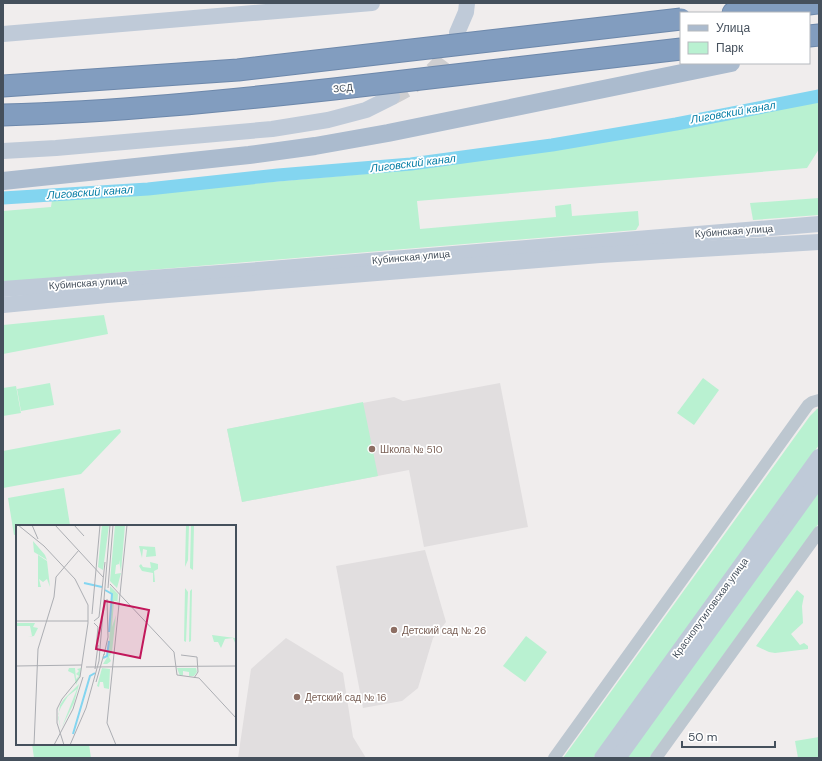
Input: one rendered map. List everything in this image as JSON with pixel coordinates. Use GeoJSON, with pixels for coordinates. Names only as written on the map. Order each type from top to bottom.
{"type":"FeatureCollection","features":[{"type":"Feature","properties":{"kind":"highway"},"geometry":{"type":"LineString","coordinates":[[741,12],[817,3]]}},
{"type":"Feature","properties":{"kind":"highway"},"geometry":{"type":"LineString","coordinates":[[3,86],[238,70],[680,19]]}},
{"type":"Feature","properties":{"kind":"highway","name":"ЗСД"},"geometry":{"type":"LineString","coordinates":[[3,115],[140,108],[242,99],[680,48]]}},
{"type":"Feature","properties":{"kind":"main road"},"geometry":{"type":"LineString","coordinates":[[3,34],[372,3]]}},
{"type":"Feature","properties":{"kind":"main road"},"geometry":{"type":"LineString","coordinates":[[457,33],[466,12],[467,3]]}},
{"type":"Feature","properties":{"kind":"main road"},"geometry":{"type":"LineString","coordinates":[[9,178],[249,156],[388,133],[726,64]]}},
{"type":"Feature","properties":{"kind":"main road"},"geometry":{"type":"LineString","coordinates":[[3,151],[106,144],[272,129],[328,120],[366,110],[392,97]]}},
{"type":"Feature","properties":{"kind":"main road","name":"Кубинская улица"},"geometry":{"type":"LineString","coordinates":[[3,289],[258,270],[819,224]]}},
{"type":"Feature","properties":{"kind":"main road","name":"Кубинская улица"},"geometry":{"type":"LineString","coordinates":[[3,305],[107,295],[600,255],[819,242]]}},
{"type":"Feature","properties":{"kind":"main road","name":"Краснопутиловская улица"},"geometry":{"type":"LineString","coordinates":[[602,758],[819,457]]}},
{"type":"Feature","properties":{"kind":"main road","name":"Краснопутиловская улица"},"geometry":{"type":"LineString","coordinates":[[618,758],[819,479]]}},
{"type":"Feature","properties":{"kind":"street"},"geometry":{"type":"LineString","coordinates":[[554,758],[808,405],[819,400]]}},
{"type":"Feature","properties":{"kind":"street"},"geometry":{"type":"LineString","coordinates":[[656,758],[819,532]]}},
{"type":"Feature","properties":{"kind":"shaded area","name":"Школа № 510"},"geometry":{"type":"Polygon","coordinates":[[[500,383],[528,527],[424,547],[409,470],[242,502],[227,429],[394,397],[403,401],[500,383]]]}},
{"type":"Feature","properties":{"kind":"shaded area","name":"Детский сад № 26"},"geometry":{"type":"Polygon","coordinates":[[[425,550],[446,622],[433,638],[418,688],[402,701],[363,708],[336,566],[425,550]]]}},
{"type":"Feature","properties":{"kind":"shaded area","name":"Детский сад № 16"},"geometry":{"type":"Polygon","coordinates":[[[286,638],[343,673],[353,737],[366,758],[238,758],[251,669],[286,638]]]}},
{"type":"Feature","properties":{"kind":"green space"},"geometry":{"type":"Polygon","coordinates":[[[819,100],[819,149],[807,168],[417,201],[420,229],[556,217],[555,206],[571,204],[572,216],[638,211],[639,225],[636,230],[3,282],[3,211],[51,207],[52,200],[398,171],[643,135],[645,132],[819,100]]]}},
{"type":"Feature","properties":{"kind":"green space"},"geometry":{"type":"Polygon","coordinates":[[[819,198],[819,215],[753,220],[750,203],[819,198]]]}},
{"type":"Feature","properties":{"kind":"green space"},"geometry":{"type":"Polygon","coordinates":[[[104,315],[108,334],[3,354],[3,325],[104,315]]]}},
{"type":"Feature","properties":{"kind":"green space"},"geometry":{"type":"Polygon","coordinates":[[[703,378],[719,390],[694,425],[677,413],[703,378]]]}},
{"type":"Feature","properties":{"kind":"green space"},"geometry":{"type":"Polygon","coordinates":[[[50,383],[54,405],[21,411],[17,389],[50,383]]]}},
{"type":"Feature","properties":{"kind":"green space"},"geometry":{"type":"Polygon","coordinates":[[[16,386],[21,413],[3,416],[3,388],[16,386]]]}},
{"type":"Feature","properties":{"kind":"green space"},"geometry":{"type":"Polygon","coordinates":[[[363,402],[378,476],[242,502],[227,429],[363,402]]]}},
{"type":"Feature","properties":{"kind":"green space"},"geometry":{"type":"Polygon","coordinates":[[[819,408],[819,445],[593,758],[563,758],[810,416],[819,408]]]}},
{"type":"Feature","properties":{"kind":"green space"},"geometry":{"type":"Polygon","coordinates":[[[120,429],[121,432],[81,474],[3,488],[3,451],[120,429]]]}},
{"type":"Feature","properties":{"kind":"green space"},"geometry":{"type":"Polygon","coordinates":[[[64,488],[70,525],[16,525],[16,534],[14,535],[8,498],[64,488]]]}},
{"type":"Feature","properties":{"kind":"green space"},"geometry":{"type":"Polygon","coordinates":[[[819,491],[819,523],[649,758],[626,758],[819,491]]]}},
{"type":"Feature","properties":{"kind":"green space"},"geometry":{"type":"Polygon","coordinates":[[[797,590],[804,596],[802,606],[803,623],[791,634],[800,645],[804,643],[808,646],[808,649],[775,653],[756,646],[797,590]]]}},
{"type":"Feature","properties":{"kind":"green space"},"geometry":{"type":"Polygon","coordinates":[[[526,636],[547,652],[525,682],[503,666],[526,636]]]}},
{"type":"Feature","properties":{"kind":"green space"},"geometry":{"type":"Polygon","coordinates":[[[819,737],[819,758],[798,758],[795,741],[819,737]]]}},
{"type":"Feature","properties":{"kind":"green space"},"geometry":{"type":"Polygon","coordinates":[[[32,745],[89,745],[91,758],[34,758],[32,745]]]}},
{"type":"Feature","properties":{"kind":"waterway","name":"Лиговский канал"},"geometry":{"type":"LineString","coordinates":[[3,198],[148,189],[278,175],[411,164],[552,145],[676,124],[819,96]]}},
{"type":"Feature","properties":{"kind":"tunnel"},"geometry":{"type":"LineString","coordinates":[[392,97],[412,86],[431,72],[444,58],[454,38]]}},
{"type":"Feature","properties":{"kind":"place","name":"Школа № 510"},"geometry":{"type":"Point","coordinates":[372,449]}},
{"type":"Feature","properties":{"kind":"place","name":"Детский сад № 26"},"geometry":{"type":"Point","coordinates":[394,630]}},
{"type":"Feature","properties":{"kind":"place","name":"Детский сад № 16"},"geometry":{"type":"Point","coordinates":[297,697]}}]}
